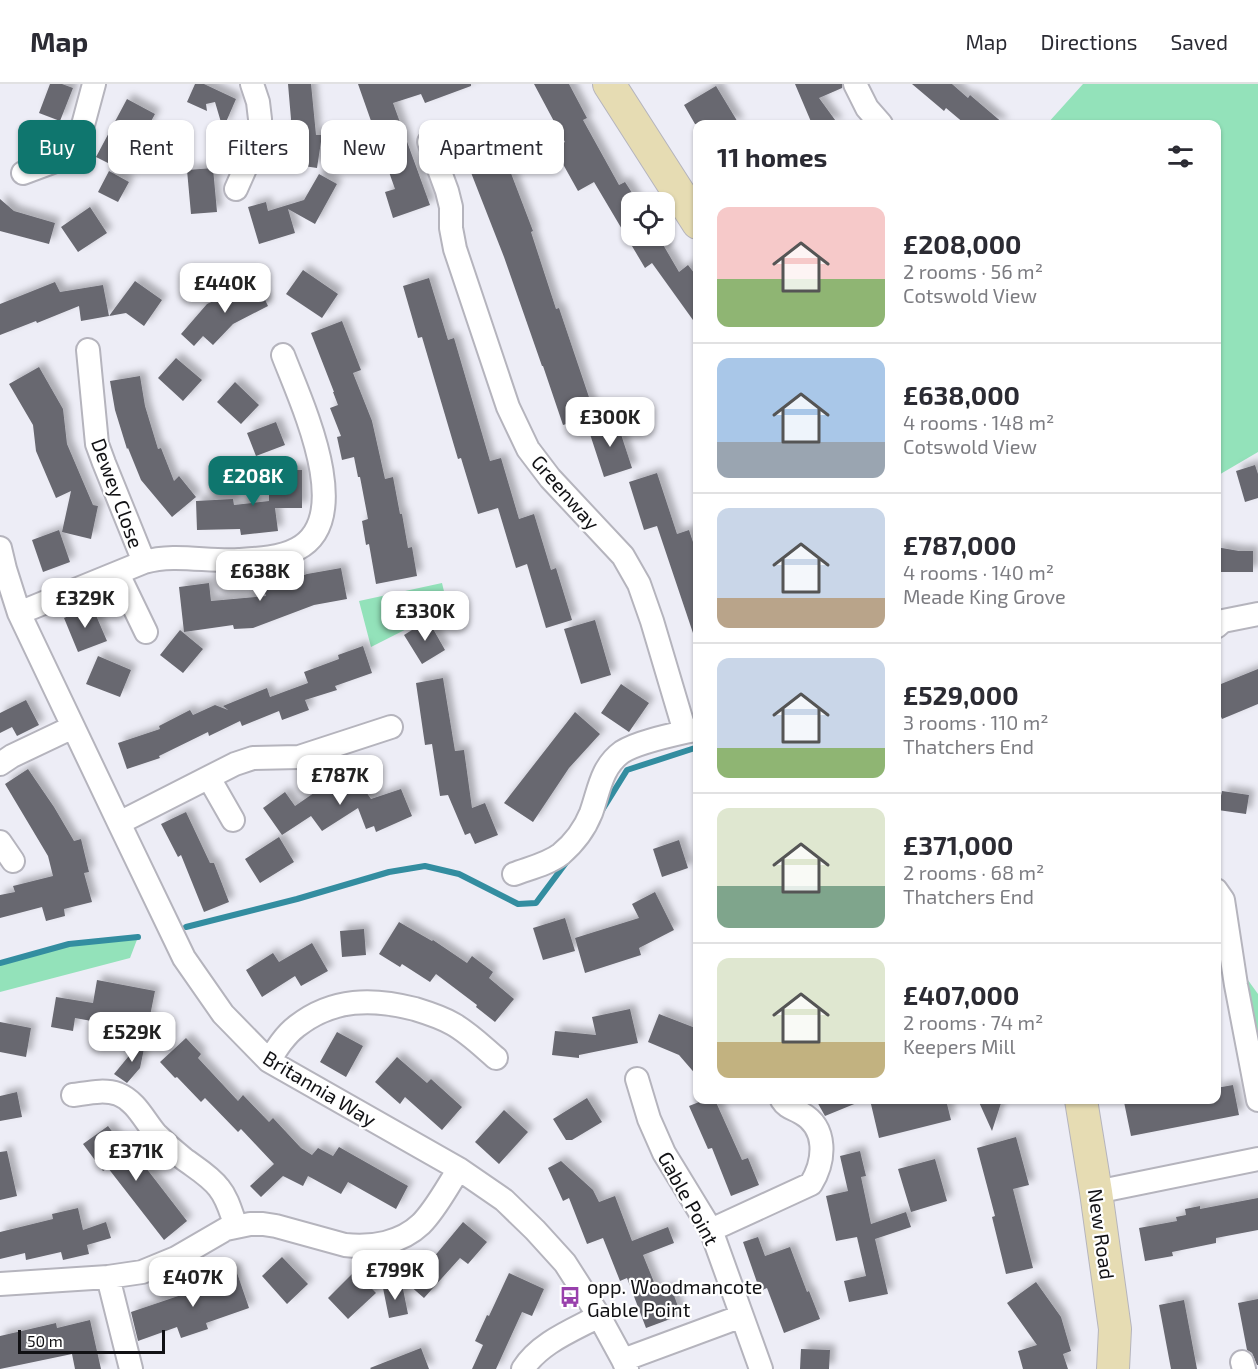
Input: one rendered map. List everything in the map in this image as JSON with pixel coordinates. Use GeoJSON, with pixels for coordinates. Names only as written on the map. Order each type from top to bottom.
{"type":"FeatureCollection","features":[{"type":"Feature","properties":{"kind":"street"},"geometry":{"type":"LineString","coordinates":[[84,120],[94,84]]}},
{"type":"Feature","properties":{"kind":"street"},"geometry":{"type":"LineString","coordinates":[[236,189],[260,135],[258,102],[252,84]]}},
{"type":"Feature","properties":{"kind":"street"},"geometry":{"type":"LineString","coordinates":[[609,84],[693,215]]}},
{"type":"Feature","properties":{"kind":"street"},"geometry":{"type":"LineString","coordinates":[[855,84],[867,108],[878,120]]}},
{"type":"Feature","properties":{"kind":"street","name":"Greenway"},"geometry":{"type":"LineString","coordinates":[[441,174],[451,207],[451,228],[455,249],[508,408],[528,449],[550,478],[623,556],[639,585],[691,731]]}},
{"type":"Feature","properties":{"kind":"street","name":"Dewey Close"},"geometry":{"type":"LineString","coordinates":[[88,350],[97,444],[144,562]]}},
{"type":"Feature","properties":{"kind":"street"},"geometry":{"type":"LineString","coordinates":[[19,613],[155,559],[236,561],[257,559],[288,553],[298,549],[313,537],[321,522],[323,510],[324,490],[318,452],[283,355]]}},
{"type":"Feature","properties":{"kind":"street","name":"Britannia Way"},"geometry":{"type":"LineString","coordinates":[[0,548],[19,613],[119,824],[184,958],[223,1014],[269,1061],[459,1169],[504,1200],[565,1263],[599,1316],[625,1364]]}},
{"type":"Feature","properties":{"kind":"street"},"geometry":{"type":"LineString","coordinates":[[118,574],[146,632]]}},
{"type":"Feature","properties":{"kind":"street"},"geometry":{"type":"LineString","coordinates":[[1221,623],[1258,614]]}},
{"type":"Feature","properties":{"kind":"street"},"geometry":{"type":"LineString","coordinates":[[0,764],[73,727]]}},
{"type":"Feature","properties":{"kind":"street"},"geometry":{"type":"LineString","coordinates":[[119,824],[235,764],[253,758],[299,757],[391,727]]}},
{"type":"Feature","properties":{"kind":"street"},"geometry":{"type":"LineString","coordinates":[[514,874],[551,861],[578,836],[588,819],[603,776],[613,760],[632,747],[691,731]]}},
{"type":"Feature","properties":{"kind":"street"},"geometry":{"type":"LineString","coordinates":[[209,778],[233,820]]}},
{"type":"Feature","properties":{"kind":"street"},"geometry":{"type":"LineString","coordinates":[[0,842],[13,861]]}},
{"type":"Feature","properties":{"kind":"street"},"geometry":{"type":"LineString","coordinates":[[1221,897],[1258,1100]]}},
{"type":"Feature","properties":{"kind":"street"},"geometry":{"type":"LineString","coordinates":[[269,1061],[286,1035],[307,1019],[332,1007],[360,1002],[403,1006],[432,1014],[454,1025],[496,1058]]}},
{"type":"Feature","properties":{"kind":"street","name":"Gable Point"},"geometry":{"type":"LineString","coordinates":[[637,1079],[648,1119],[664,1153],[711,1230],[761,1369]]}},
{"type":"Feature","properties":{"kind":"street"},"geometry":{"type":"LineString","coordinates":[[73,1095],[103,1091],[118,1094],[132,1103],[156,1134],[219,1188],[236,1226]]}},
{"type":"Feature","properties":{"kind":"street"},"geometry":{"type":"LineString","coordinates":[[711,1230],[811,1184],[817,1174],[822,1150],[816,1129],[801,1112],[784,1104]]}},
{"type":"Feature","properties":{"kind":"street","name":"New Road"},"geometry":{"type":"LineString","coordinates":[[1082,1104],[1115,1329],[1113,1369]]}},
{"type":"Feature","properties":{"kind":"street"},"geometry":{"type":"LineString","coordinates":[[1096,1192],[1258,1159]]}},
{"type":"Feature","properties":{"kind":"street"},"geometry":{"type":"LineString","coordinates":[[0,1284],[108,1277],[142,1272],[176,1258],[217,1234],[236,1226],[250,1224],[263,1224],[345,1245],[382,1244],[420,1225],[459,1169]]}},
{"type":"Feature","properties":{"kind":"street"},"geometry":{"type":"LineString","coordinates":[[108,1277],[131,1369]]}},
{"type":"Feature","properties":{"kind":"street"},"geometry":{"type":"LineString","coordinates":[[523,1369],[534,1354],[545,1346],[599,1316]]}},
{"type":"Feature","properties":{"kind":"street"},"geometry":{"type":"LineString","coordinates":[[625,1364],[742,1316]]}},
{"type":"Feature","properties":{"kind":"green space"},"geometry":{"type":"Polygon","coordinates":[[[1083,84],[1258,84],[1258,452],[1221,474],[1221,120],[1051,120],[1083,84]]]}},
{"type":"Feature","properties":{"kind":"green space"},"geometry":{"type":"Polygon","coordinates":[[[442,583],[448,608],[371,647],[359,601],[442,583]]]}},
{"type":"Feature","properties":{"kind":"green space"},"geometry":{"type":"Polygon","coordinates":[[[1221,911],[1232,958],[1258,994],[1258,1099],[1237,985],[1221,971],[1221,911]]]}},
{"type":"Feature","properties":{"kind":"green space"},"geometry":{"type":"Polygon","coordinates":[[[138,937],[130,958],[0,992],[0,962],[69,944],[138,937]]]}},
{"type":"Feature","properties":{"kind":"building"},"geometry":{"type":"Polygon","coordinates":[[[50,84],[62,84],[73,88],[60,120],[39,113],[50,84]]]}},
{"type":"Feature","properties":{"kind":"building"},"geometry":{"type":"Polygon","coordinates":[[[195,84],[204,84],[236,99],[227,120],[220,120],[215,102],[206,104],[207,111],[187,102],[195,84]]]}},
{"type":"Feature","properties":{"kind":"building"},"geometry":{"type":"Polygon","coordinates":[[[288,84],[311,84],[316,135],[321,135],[317,168],[309,167],[309,120],[291,119],[288,84]]]}},
{"type":"Feature","properties":{"kind":"building"},"geometry":{"type":"Polygon","coordinates":[[[358,84],[471,84],[471,86],[425,103],[421,94],[393,103],[399,120],[371,120],[358,84]]]}},
{"type":"Feature","properties":{"kind":"building"},"geometry":{"type":"Polygon","coordinates":[[[534,84],[569,84],[587,118],[583,120],[619,185],[625,182],[632,192],[621,192],[621,228],[594,182],[578,191],[564,166],[564,120],[553,120],[534,84]]]}},
{"type":"Feature","properties":{"kind":"building"},"geometry":{"type":"Polygon","coordinates":[[[795,84],[842,84],[842,88],[819,98],[835,120],[810,120],[795,84]]]}},
{"type":"Feature","properties":{"kind":"building"},"geometry":{"type":"Polygon","coordinates":[[[912,84],[952,84],[968,98],[970,95],[999,120],[960,120],[946,108],[944,111],[912,84]]]}},
{"type":"Feature","properties":{"kind":"building"},"geometry":{"type":"Polygon","coordinates":[[[716,86],[737,120],[693,121],[684,105],[716,86]]]}},
{"type":"Feature","properties":{"kind":"building"},"geometry":{"type":"Polygon","coordinates":[[[127,99],[155,114],[152,120],[116,120],[127,99]]]}},
{"type":"Feature","properties":{"kind":"building"},"geometry":{"type":"Polygon","coordinates":[[[108,135],[108,163],[96,157],[108,135]]]}},
{"type":"Feature","properties":{"kind":"building"},"geometry":{"type":"Polygon","coordinates":[[[407,142],[430,205],[393,218],[385,192],[395,189],[390,174],[407,174],[407,142]]]}},
{"type":"Feature","properties":{"kind":"building"},"geometry":{"type":"Polygon","coordinates":[[[194,169],[206,169],[206,174],[214,174],[217,212],[191,214],[187,174],[194,174],[194,169]]]}},
{"type":"Feature","properties":{"kind":"building"},"geometry":{"type":"Polygon","coordinates":[[[108,173],[129,182],[118,202],[98,192],[108,173]]]}},
{"type":"Feature","properties":{"kind":"building"},"geometry":{"type":"Polygon","coordinates":[[[319,174],[337,184],[315,224],[288,209],[295,233],[259,244],[248,207],[266,202],[268,211],[304,200],[319,174]]]}},
{"type":"Feature","properties":{"kind":"building"},"geometry":{"type":"Polygon","coordinates":[[[472,174],[511,174],[533,231],[531,232],[556,309],[559,308],[595,415],[563,425],[504,257],[472,174]]]}},
{"type":"Feature","properties":{"kind":"building"},"geometry":{"type":"Polygon","coordinates":[[[0,199],[14,211],[55,223],[49,244],[0,231],[0,199]]]}},
{"type":"Feature","properties":{"kind":"building"},"geometry":{"type":"Polygon","coordinates":[[[90,207],[107,233],[78,252],[61,227],[90,207]]]}},
{"type":"Feature","properties":{"kind":"building"},"geometry":{"type":"Polygon","coordinates":[[[632,246],[664,246],[679,272],[688,265],[693,272],[693,320],[652,263],[645,268],[632,246]]]}},
{"type":"Feature","properties":{"kind":"building"},"geometry":{"type":"Polygon","coordinates":[[[303,270],[338,294],[322,318],[286,294],[303,270]]]}},
{"type":"Feature","properties":{"kind":"building"},"geometry":{"type":"Polygon","coordinates":[[[429,278],[448,340],[454,338],[490,461],[501,458],[519,519],[534,514],[551,570],[556,568],[572,620],[546,628],[527,564],[516,568],[498,508],[478,514],[461,458],[458,459],[422,337],[418,338],[403,286],[429,278]]]}},
{"type":"Feature","properties":{"kind":"building"},"geometry":{"type":"Polygon","coordinates":[[[135,281],[162,300],[144,326],[126,313],[109,316],[135,281]]]}},
{"type":"Feature","properties":{"kind":"building"},"geometry":{"type":"Polygon","coordinates":[[[256,281],[268,306],[233,324],[213,345],[203,336],[194,346],[181,334],[207,304],[256,281]]]}},
{"type":"Feature","properties":{"kind":"building"},"geometry":{"type":"Polygon","coordinates":[[[55,282],[60,292],[103,285],[109,316],[81,321],[79,306],[0,335],[0,304],[55,282]]]}},
{"type":"Feature","properties":{"kind":"building"},"geometry":{"type":"Polygon","coordinates":[[[342,321],[361,370],[353,373],[372,421],[385,479],[393,477],[408,548],[412,547],[417,576],[376,584],[369,544],[366,545],[362,521],[368,519],[360,477],[358,477],[354,457],[342,460],[337,437],[341,436],[330,408],[338,405],[311,333],[342,321]]]}},
{"type":"Feature","properties":{"kind":"building"},"geometry":{"type":"Polygon","coordinates":[[[176,358],[202,380],[183,401],[158,378],[176,358]]]}},
{"type":"Feature","properties":{"kind":"building"},"geometry":{"type":"Polygon","coordinates":[[[39,367],[63,409],[67,444],[93,505],[98,506],[91,539],[62,532],[71,491],[56,498],[36,451],[33,425],[9,384],[39,367]]]}},
{"type":"Feature","properties":{"kind":"building"},"geometry":{"type":"Polygon","coordinates":[[[140,376],[145,406],[158,449],[161,448],[174,481],[179,476],[196,497],[172,517],[141,480],[127,449],[115,410],[110,381],[140,376]]]}},
{"type":"Feature","properties":{"kind":"building"},"geometry":{"type":"Polygon","coordinates":[[[235,382],[259,405],[241,424],[217,402],[235,382]]]}},
{"type":"Feature","properties":{"kind":"building"},"geometry":{"type":"Polygon","coordinates":[[[616,419],[632,468],[604,477],[588,428],[616,419]]]}},
{"type":"Feature","properties":{"kind":"building"},"geometry":{"type":"Polygon","coordinates":[[[276,422],[285,445],[256,456],[247,433],[276,422]]]}},
{"type":"Feature","properties":{"kind":"building"},"geometry":{"type":"Polygon","coordinates":[[[1255,465],[1258,474],[1258,498],[1245,502],[1236,471],[1255,465]]]}},
{"type":"Feature","properties":{"kind":"building"},"geometry":{"type":"Polygon","coordinates":[[[269,470],[302,470],[302,508],[275,508],[278,531],[241,535],[240,529],[197,530],[196,501],[233,499],[234,505],[269,501],[269,470]]]}},
{"type":"Feature","properties":{"kind":"building"},"geometry":{"type":"Polygon","coordinates":[[[657,473],[677,534],[689,530],[693,542],[693,633],[657,526],[644,530],[629,482],[657,473]]]}},
{"type":"Feature","properties":{"kind":"building"},"geometry":{"type":"Polygon","coordinates":[[[59,530],[70,562],[43,572],[32,540],[59,530]]]}},
{"type":"Feature","properties":{"kind":"building"},"geometry":{"type":"Polygon","coordinates":[[[1221,548],[1253,551],[1253,572],[1221,572],[1221,548]]]}},
{"type":"Feature","properties":{"kind":"building"},"geometry":{"type":"Polygon","coordinates":[[[341,568],[347,599],[314,605],[253,628],[234,629],[233,625],[184,632],[179,587],[209,583],[211,601],[266,596],[264,590],[307,574],[341,568]]]}},
{"type":"Feature","properties":{"kind":"building"},"geometry":{"type":"Polygon","coordinates":[[[92,606],[107,641],[78,652],[64,618],[92,606]]]}},
{"type":"Feature","properties":{"kind":"building"},"geometry":{"type":"Polygon","coordinates":[[[428,620],[445,650],[422,664],[404,635],[428,620]]]}},
{"type":"Feature","properties":{"kind":"building"},"geometry":{"type":"Polygon","coordinates":[[[595,620],[611,675],[581,684],[564,629],[595,620]]]}},
{"type":"Feature","properties":{"kind":"building"},"geometry":{"type":"Polygon","coordinates":[[[180,630],[203,649],[183,673],[160,655],[180,630]]]}},
{"type":"Feature","properties":{"kind":"building"},"geometry":{"type":"Polygon","coordinates":[[[363,646],[372,673],[335,686],[337,690],[305,700],[309,710],[282,720],[279,711],[242,726],[240,721],[209,736],[208,732],[159,756],[160,758],[127,769],[118,743],[160,729],[159,726],[190,710],[193,715],[215,705],[228,710],[223,706],[267,688],[270,697],[308,683],[304,672],[339,659],[338,655],[363,646]]]}},
{"type":"Feature","properties":{"kind":"building"},"geometry":{"type":"Polygon","coordinates":[[[98,656],[131,670],[120,697],[86,684],[98,656]]]}},
{"type":"Feature","properties":{"kind":"building"},"geometry":{"type":"Polygon","coordinates":[[[1258,669],[1258,704],[1222,719],[1221,684],[1258,669]]]}},
{"type":"Feature","properties":{"kind":"building"},"geometry":{"type":"Polygon","coordinates":[[[443,678],[455,751],[464,750],[472,808],[485,803],[498,835],[475,844],[470,833],[465,835],[448,795],[440,796],[432,744],[425,745],[416,683],[443,678]]]}},
{"type":"Feature","properties":{"kind":"building"},"geometry":{"type":"Polygon","coordinates":[[[621,684],[649,703],[629,732],[601,713],[621,684]]]}},
{"type":"Feature","properties":{"kind":"building"},"geometry":{"type":"Polygon","coordinates":[[[26,700],[39,725],[17,736],[12,727],[0,733],[0,713],[26,700]]]}},
{"type":"Feature","properties":{"kind":"building"},"geometry":{"type":"Polygon","coordinates":[[[575,712],[600,734],[569,768],[533,822],[504,803],[575,712]]]}},
{"type":"Feature","properties":{"kind":"building"},"geometry":{"type":"Polygon","coordinates":[[[347,765],[371,799],[401,789],[412,816],[376,832],[374,826],[366,829],[358,808],[322,831],[311,816],[282,835],[263,808],[285,792],[295,806],[343,773],[341,768],[347,765]]]}},
{"type":"Feature","properties":{"kind":"building"},"geometry":{"type":"Polygon","coordinates":[[[28,769],[74,841],[81,839],[89,872],[84,873],[92,902],[64,909],[65,916],[46,921],[42,907],[0,918],[0,895],[15,892],[13,886],[53,876],[48,856],[5,784],[28,769]]]}},
{"type":"Feature","properties":{"kind":"building"},"geometry":{"type":"Polygon","coordinates":[[[1222,791],[1249,795],[1246,814],[1221,810],[1222,791]]]}},
{"type":"Feature","properties":{"kind":"building"},"geometry":{"type":"Polygon","coordinates":[[[186,812],[210,863],[214,863],[229,902],[204,912],[181,855],[178,857],[161,824],[186,812]]]}},
{"type":"Feature","properties":{"kind":"building"},"geometry":{"type":"Polygon","coordinates":[[[279,837],[294,862],[260,883],[245,859],[279,837]]]}},
{"type":"Feature","properties":{"kind":"building"},"geometry":{"type":"Polygon","coordinates":[[[679,840],[688,868],[662,877],[653,849],[679,840]]]}},
{"type":"Feature","properties":{"kind":"building"},"geometry":{"type":"Polygon","coordinates":[[[655,892],[674,930],[639,948],[641,955],[585,973],[575,938],[639,918],[632,904],[655,892]]]}},
{"type":"Feature","properties":{"kind":"building"},"geometry":{"type":"Polygon","coordinates":[[[565,918],[575,951],[543,960],[533,928],[565,918]]]}},
{"type":"Feature","properties":{"kind":"building"},"geometry":{"type":"Polygon","coordinates":[[[399,922],[433,940],[467,963],[472,956],[493,972],[489,978],[514,999],[495,1022],[476,1007],[477,1005],[436,974],[430,982],[402,964],[400,967],[379,954],[399,922]]]}},
{"type":"Feature","properties":{"kind":"building"},"geometry":{"type":"Polygon","coordinates":[[[364,929],[366,955],[342,957],[340,931],[364,929]]]}},
{"type":"Feature","properties":{"kind":"building"},"geometry":{"type":"Polygon","coordinates":[[[312,943],[328,971],[301,986],[295,976],[262,997],[246,970],[273,953],[279,962],[312,943]]]}},
{"type":"Feature","properties":{"kind":"building"},"geometry":{"type":"Polygon","coordinates":[[[97,980],[155,991],[147,1031],[75,1018],[73,1031],[51,1027],[56,997],[93,1003],[97,980]]]}},
{"type":"Feature","properties":{"kind":"building"},"geometry":{"type":"Polygon","coordinates":[[[630,1009],[638,1043],[579,1055],[579,1058],[552,1055],[555,1031],[596,1035],[592,1017],[630,1009]]]}},
{"type":"Feature","properties":{"kind":"building"},"geometry":{"type":"Polygon","coordinates":[[[659,1014],[693,1027],[693,1071],[679,1055],[648,1042],[659,1014]]]}},
{"type":"Feature","properties":{"kind":"building"},"geometry":{"type":"Polygon","coordinates":[[[0,1022],[31,1028],[26,1057],[0,1052],[0,1022]]]}},
{"type":"Feature","properties":{"kind":"building"},"geometry":{"type":"Polygon","coordinates":[[[337,1032],[363,1046],[346,1077],[320,1062],[337,1032]]]}},
{"type":"Feature","properties":{"kind":"building"},"geometry":{"type":"Polygon","coordinates":[[[147,1034],[140,1068],[127,1083],[114,1074],[147,1034]]]}},
{"type":"Feature","properties":{"kind":"building"},"geometry":{"type":"Polygon","coordinates":[[[186,1038],[201,1054],[198,1058],[238,1101],[243,1095],[269,1122],[273,1118],[301,1148],[312,1155],[318,1148],[333,1156],[339,1147],[408,1186],[396,1209],[348,1182],[341,1194],[308,1176],[303,1186],[283,1176],[261,1197],[250,1186],[274,1164],[241,1129],[238,1132],[205,1098],[201,1102],[160,1062],[186,1038]]]}},
{"type":"Feature","properties":{"kind":"building"},"geometry":{"type":"Polygon","coordinates":[[[397,1057],[427,1083],[431,1079],[462,1107],[442,1130],[405,1097],[400,1104],[375,1082],[397,1057]]]}},
{"type":"Feature","properties":{"kind":"building"},"geometry":{"type":"Polygon","coordinates":[[[1233,1085],[1239,1115],[1131,1136],[1124,1104],[1221,1104],[1221,1087],[1233,1085]]]}},
{"type":"Feature","properties":{"kind":"building"},"geometry":{"type":"Polygon","coordinates":[[[17,1092],[22,1117],[0,1121],[0,1096],[17,1092]]]}},
{"type":"Feature","properties":{"kind":"building"},"geometry":{"type":"Polygon","coordinates":[[[587,1098],[602,1122],[572,1140],[566,1140],[553,1119],[587,1098]]]}},
{"type":"Feature","properties":{"kind":"building"},"geometry":{"type":"Polygon","coordinates":[[[717,1104],[742,1160],[748,1158],[759,1185],[731,1196],[712,1148],[708,1149],[689,1106],[717,1104]]]}},
{"type":"Feature","properties":{"kind":"building"},"geometry":{"type":"Polygon","coordinates":[[[818,1104],[854,1104],[825,1116],[818,1104]]]}},
{"type":"Feature","properties":{"kind":"building"},"geometry":{"type":"Polygon","coordinates":[[[871,1104],[947,1104],[951,1120],[879,1138],[871,1104]]]}},
{"type":"Feature","properties":{"kind":"building"},"geometry":{"type":"Polygon","coordinates":[[[980,1104],[1001,1104],[992,1131],[980,1104]]]}},
{"type":"Feature","properties":{"kind":"building"},"geometry":{"type":"Polygon","coordinates":[[[504,1110],[528,1132],[499,1164],[475,1142],[504,1110]]]}},
{"type":"Feature","properties":{"kind":"building"},"geometry":{"type":"Polygon","coordinates":[[[108,1126],[132,1158],[136,1155],[187,1221],[164,1240],[108,1168],[103,1171],[83,1144],[108,1126]]]}},
{"type":"Feature","properties":{"kind":"building"},"geometry":{"type":"Polygon","coordinates":[[[1016,1137],[1029,1185],[1013,1189],[1033,1268],[1006,1274],[992,1217],[995,1216],[977,1148],[1016,1137]]]}},
{"type":"Feature","properties":{"kind":"building"},"geometry":{"type":"Polygon","coordinates":[[[7,1151],[17,1196],[0,1200],[0,1152],[7,1151]]]}},
{"type":"Feature","properties":{"kind":"building"},"geometry":{"type":"Polygon","coordinates":[[[860,1151],[866,1176],[861,1177],[871,1224],[906,1212],[911,1227],[875,1239],[888,1294],[849,1302],[844,1281],[866,1276],[857,1237],[836,1241],[826,1196],[848,1191],[840,1156],[860,1151]]]}},
{"type":"Feature","properties":{"kind":"building"},"geometry":{"type":"Polygon","coordinates":[[[935,1159],[947,1201],[911,1212],[898,1169],[935,1159]]]}},
{"type":"Feature","properties":{"kind":"building"},"geometry":{"type":"Polygon","coordinates":[[[561,1161],[593,1190],[599,1202],[615,1196],[632,1241],[668,1227],[674,1243],[643,1255],[658,1292],[671,1287],[681,1315],[646,1328],[627,1278],[620,1281],[603,1238],[587,1244],[569,1198],[563,1201],[548,1168],[561,1161]]]}},
{"type":"Feature","properties":{"kind":"building"},"geometry":{"type":"Polygon","coordinates":[[[1258,1198],[1258,1230],[1216,1238],[1216,1243],[1172,1252],[1173,1256],[1145,1261],[1139,1228],[1177,1221],[1176,1217],[1186,1215],[1185,1209],[1200,1206],[1200,1209],[1258,1198]]]}},
{"type":"Feature","properties":{"kind":"building"},"geometry":{"type":"Polygon","coordinates":[[[78,1208],[83,1230],[106,1222],[111,1238],[87,1245],[89,1254],[63,1260],[61,1252],[26,1260],[25,1253],[0,1259],[0,1232],[53,1219],[52,1214],[78,1208]]]}},
{"type":"Feature","properties":{"kind":"building"},"geometry":{"type":"Polygon","coordinates":[[[463,1222],[487,1242],[468,1264],[460,1258],[424,1298],[401,1278],[420,1257],[428,1264],[463,1222]]]}},
{"type":"Feature","properties":{"kind":"building"},"geometry":{"type":"Polygon","coordinates":[[[758,1237],[765,1256],[790,1247],[820,1319],[784,1333],[767,1288],[760,1291],[743,1242],[758,1237]]]}},
{"type":"Feature","properties":{"kind":"building"},"geometry":{"type":"Polygon","coordinates":[[[282,1257],[308,1284],[287,1304],[262,1276],[282,1257]]]}},
{"type":"Feature","properties":{"kind":"building"},"geometry":{"type":"Polygon","coordinates":[[[235,1267],[249,1308],[206,1323],[208,1329],[181,1338],[177,1327],[138,1341],[131,1312],[211,1285],[208,1276],[235,1267]]]}},
{"type":"Feature","properties":{"kind":"building"},"geometry":{"type":"Polygon","coordinates":[[[355,1271],[376,1293],[348,1319],[328,1298],[355,1271]]]}},
{"type":"Feature","properties":{"kind":"building"},"geometry":{"type":"Polygon","coordinates":[[[509,1273],[544,1289],[532,1316],[522,1312],[496,1369],[472,1369],[483,1345],[475,1341],[509,1273]]]}},
{"type":"Feature","properties":{"kind":"building"},"geometry":{"type":"Polygon","coordinates":[[[1036,1282],[1061,1317],[1071,1351],[1063,1354],[1068,1369],[1023,1369],[1018,1351],[1037,1345],[1007,1303],[1036,1282]]]}},
{"type":"Feature","properties":{"kind":"building"},"geometry":{"type":"Polygon","coordinates":[[[402,1284],[408,1314],[389,1318],[383,1288],[402,1284]]]}},
{"type":"Feature","properties":{"kind":"building"},"geometry":{"type":"Polygon","coordinates":[[[1258,1299],[1257,1365],[1252,1353],[1247,1350],[1238,1303],[1258,1299]]]}},
{"type":"Feature","properties":{"kind":"building"},"geometry":{"type":"Polygon","coordinates":[[[1184,1300],[1197,1369],[1171,1369],[1159,1305],[1184,1300]]]}},
{"type":"Feature","properties":{"kind":"building"},"geometry":{"type":"Polygon","coordinates":[[[90,1320],[101,1369],[75,1369],[72,1354],[0,1369],[0,1336],[56,1323],[57,1328],[90,1320]]]}},
{"type":"Feature","properties":{"kind":"building"},"geometry":{"type":"Polygon","coordinates":[[[421,1348],[429,1369],[370,1368],[421,1348]]]}},
{"type":"Feature","properties":{"kind":"building"},"geometry":{"type":"Polygon","coordinates":[[[801,1349],[830,1350],[829,1369],[800,1369],[801,1349]]]}},
{"type":"Feature","properties":{"kind":"waterway"},"geometry":{"type":"LineString","coordinates":[[601,812],[627,770],[693,749]]}},
{"type":"Feature","properties":{"kind":"waterway"},"geometry":{"type":"LineString","coordinates":[[186,927],[297,899],[389,872],[425,866],[459,874],[518,904],[536,903],[568,860]]}},
{"type":"Feature","properties":{"kind":"waterway"},"geometry":{"type":"LineString","coordinates":[[0,963],[69,944],[138,937]]}},
{"type":"Feature","properties":{"kind":"place","name":"opp. Woodmancote Gable Point"},"geometry":{"type":"Point","coordinates":[570,1297]}}]}
